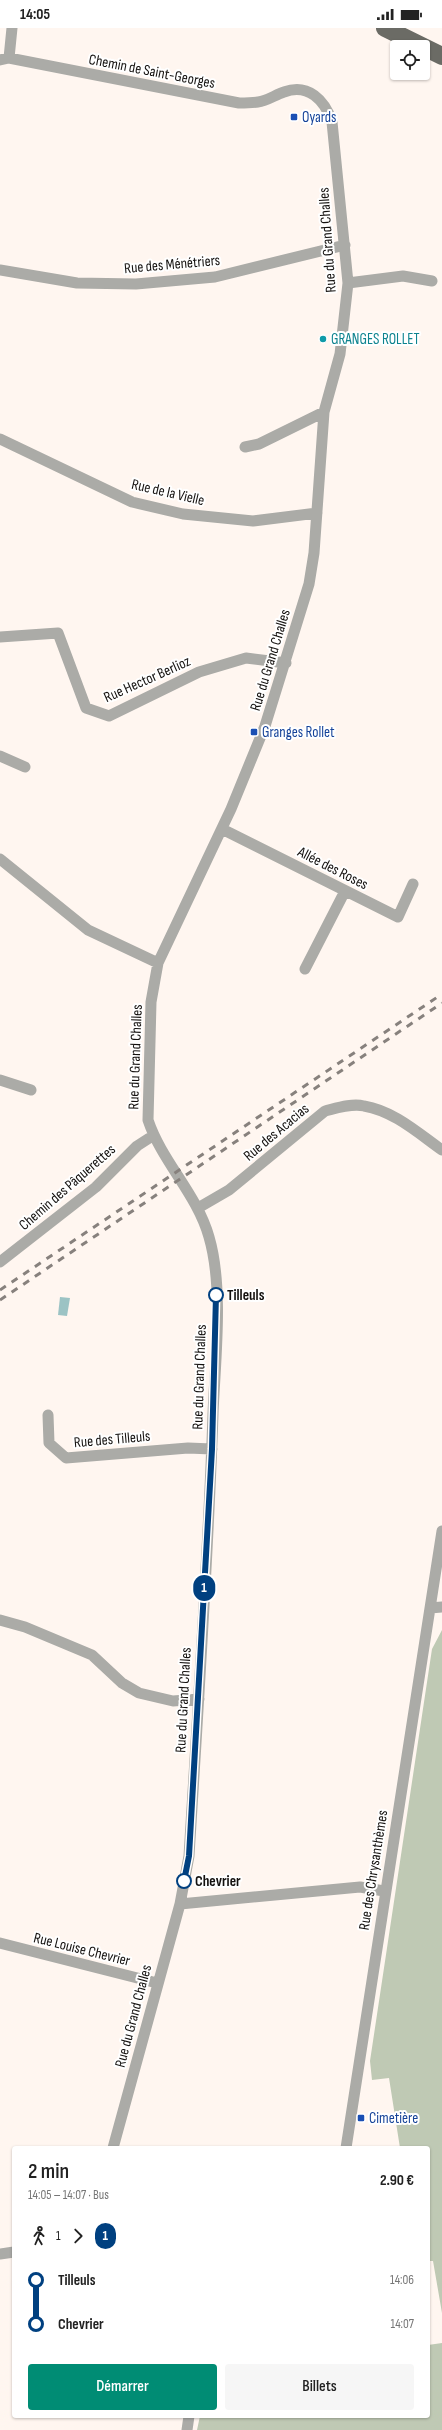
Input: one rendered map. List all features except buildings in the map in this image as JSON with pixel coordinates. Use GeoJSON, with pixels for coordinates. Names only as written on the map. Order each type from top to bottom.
{"type":"FeatureCollection","features":[{"type":"Feature","properties":{"kind":"main road"},"geometry":{"type":"LineString","coordinates":[[385,28],[442,56]]}},
{"type":"Feature","properties":{"kind":"street"},"geometry":{"type":"LineString","coordinates":[[5,59],[12,28]]}},
{"type":"Feature","properties":{"kind":"street","name":"Chemin de Saint-Georges"},"geometry":{"type":"LineString","coordinates":[[5,59],[239,102],[257,102],[284,92],[298,89]]}},
{"type":"Feature","properties":{"kind":"street","name":"Rue du Grand Challes"},"geometry":{"type":"LineString","coordinates":[[114,2146],[157,1983],[180,1904],[189,1856],[212,1449],[217,1309],[209,1238],[198,1208],[154,1135],[148,1120],[147,1099],[151,1002],[158,963],[222,828],[265,726],[286,663],[309,584],[314,553],[324,412],[340,354],[348,283],[345,245],[329,112],[314,93],[298,89]]}},
{"type":"Feature","properties":{"kind":"street","name":"Rue des Ménétriers"},"geometry":{"type":"LineString","coordinates":[[0,270],[77,283],[136,284],[215,277],[345,245]]}},
{"type":"Feature","properties":{"kind":"street"},"geometry":{"type":"LineString","coordinates":[[348,283],[403,276],[432,281]]}},
{"type":"Feature","properties":{"kind":"street"},"geometry":{"type":"LineString","coordinates":[[245,447],[259,444],[324,412]]}},
{"type":"Feature","properties":{"kind":"street","name":"Rue de la Vielle"},"geometry":{"type":"LineString","coordinates":[[0,439],[132,502],[168,510],[253,521],[317,513]]}},
{"type":"Feature","properties":{"kind":"street","name":"Rue Hector Berlioz"},"geometry":{"type":"LineString","coordinates":[[0,637],[58,633],[86,708],[109,716],[199,672],[246,658],[286,663]]}},
{"type":"Feature","properties":{"kind":"street"},"geometry":{"type":"LineString","coordinates":[[0,756],[25,767]]}},
{"type":"Feature","properties":{"kind":"street","name":"Allée des Roses"},"geometry":{"type":"LineString","coordinates":[[222,828],[398,917],[413,884]]}},
{"type":"Feature","properties":{"kind":"street"},"geometry":{"type":"LineString","coordinates":[[0,859],[88,930],[158,963]]}},
{"type":"Feature","properties":{"kind":"street"},"geometry":{"type":"LineString","coordinates":[[305,969],[345,891]]}},
{"type":"Feature","properties":{"kind":"street"},"geometry":{"type":"LineString","coordinates":[[0,1080],[31,1090]]}},
{"type":"Feature","properties":{"kind":"street","name":"Rue des Acacias"},"geometry":{"type":"LineString","coordinates":[[198,1208],[229,1190],[325,1111],[341,1107],[364,1105],[391,1115],[442,1150]]}},
{"type":"Feature","properties":{"kind":"street","name":"Chemin des Pâquerettes"},"geometry":{"type":"LineString","coordinates":[[0,1262],[96,1187],[137,1146],[154,1135]]}},
{"type":"Feature","properties":{"kind":"street","name":"Rue des Tilleuls"},"geometry":{"type":"LineString","coordinates":[[48,1414],[49,1443],[66,1458],[188,1448],[212,1449]]}},
{"type":"Feature","properties":{"kind":"street","name":"Rue des Chrysanthèmes"},"geometry":{"type":"LineString","coordinates":[[346,2146],[384,1891],[442,1531]]}},
{"type":"Feature","properties":{"kind":"street"},"geometry":{"type":"LineString","coordinates":[[430,1608],[442,1607]]}},
{"type":"Feature","properties":{"kind":"street"},"geometry":{"type":"LineString","coordinates":[[0,1620],[25,1627],[92,1655],[122,1683],[138,1693],[173,1701],[198,1699]]}},
{"type":"Feature","properties":{"kind":"street"},"geometry":{"type":"LineString","coordinates":[[180,1904],[360,1887],[384,1891]]}},
{"type":"Feature","properties":{"kind":"street","name":"Rue Louise Chevrier"},"geometry":{"type":"LineString","coordinates":[[0,1943],[157,1983]]}},
{"type":"Feature","properties":{"kind":"street"},"geometry":{"type":"LineString","coordinates":[[0,2254],[12,2252]]}},
{"type":"Feature","properties":{"kind":"street"},"geometry":{"type":"LineString","coordinates":[[186,2430],[189,2418]]}},
{"type":"Feature","properties":{"kind":"green space"},"geometry":{"type":"Polygon","coordinates":[[[442,1630],[442,2313],[433,2261],[430,2261],[430,2146],[400,2146],[389,2078],[372,2080],[370,2061],[432,1649],[442,1630]]]}},
{"type":"Feature","properties":{"kind":"green space"},"geometry":{"type":"Polygon","coordinates":[[[442,2343],[442,2430],[197,2430],[200,2418],[430,2418],[430,2345],[442,2343]]]}},
{"type":"Feature","properties":{"kind":"water"},"geometry":{"type":"Polygon","coordinates":[[[60,1297],[70,1298],[67,1316],[58,1315],[60,1297]]]}},
{"type":"Feature","properties":{"kind":"railway"},"geometry":{"type":"LineString","coordinates":[[0,1290],[442,994]]}},
{"type":"Feature","properties":{"kind":"railway"},"geometry":{"type":"LineString","coordinates":[[0,1300],[442,1003]]}},
{"type":"Feature","properties":{"kind":"bus line","name":"1"},"geometry":{"type":"LineString","coordinates":[[184,1881],[189,1856],[212,1449],[217,1309],[216,1295]]}},
{"type":"Feature","properties":{"kind":"place","name":"Oyards"},"geometry":{"type":"Point","coordinates":[294,117]}},
{"type":"Feature","properties":{"kind":"place","name":"GRANGES ROLLET"},"geometry":{"type":"Point","coordinates":[323,339]}},
{"type":"Feature","properties":{"kind":"place","name":"Granges Rollet"},"geometry":{"type":"Point","coordinates":[254,732]}},
{"type":"Feature","properties":{"kind":"place","name":"Tilleuls"},"geometry":{"type":"Point","coordinates":[216,1295]}},
{"type":"Feature","properties":{"kind":"place","name":"Chevrier"},"geometry":{"type":"Point","coordinates":[184,1881]}},
{"type":"Feature","properties":{"kind":"place","name":"Cimetière"},"geometry":{"type":"Point","coordinates":[361,2118]}}]}
